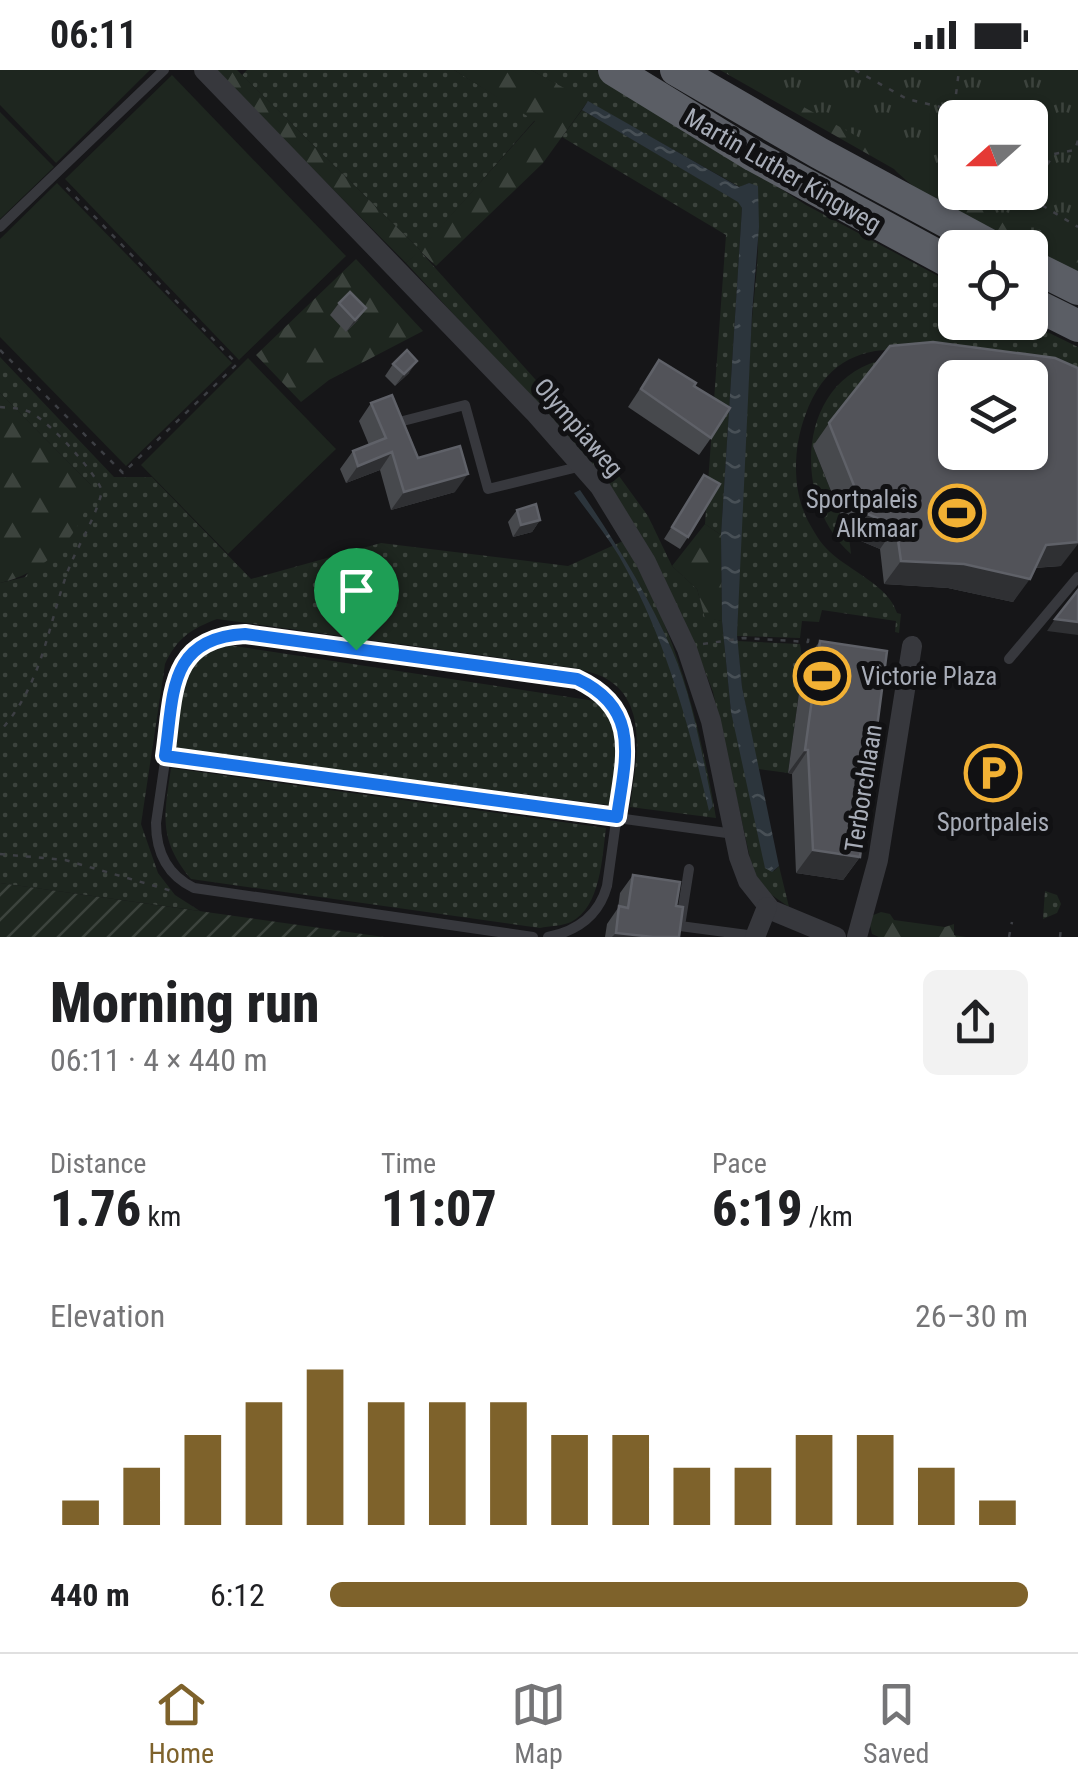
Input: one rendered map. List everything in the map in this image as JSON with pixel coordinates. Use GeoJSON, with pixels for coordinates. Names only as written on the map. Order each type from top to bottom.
{"type":"FeatureCollection","features":[{"type":"Feature","properties":{"kind":"highway","name":"Martin Luther Kingweg"},"geometry":{"type":"LineString","coordinates":[[614,70],[754,156],[938,256]]}},
{"type":"Feature","properties":{"kind":"highway","name":"Martin Luther Kingweg"},"geometry":{"type":"LineString","coordinates":[[676,70],[962,230]]}},
{"type":"Feature","properties":{"kind":"highway"},"geometry":{"type":"LineString","coordinates":[[698,70],[730,102]]}},
{"type":"Feature","properties":{"kind":"highway"},"geometry":{"type":"LineString","coordinates":[[1048,274],[1078,289]]}},
{"type":"Feature","properties":{"kind":"highway"},"geometry":{"type":"LineString","coordinates":[[1048,311],[1078,326]]}},
{"type":"Feature","properties":{"kind":"street","name":"Olympiaweg"},"geometry":{"type":"LineString","coordinates":[[204,70],[582,466],[646,562],[688,649],[711,722],[748,880],[767,907]]}},
{"type":"Feature","properties":{"kind":"street","name":"Terborchlaan"},"geometry":{"type":"LineString","coordinates":[[857,937],[878,860],[912,646]]}},
{"type":"Feature","properties":{"kind":"street"},"geometry":{"type":"LineString","coordinates":[[755,937],[767,907],[836,937]]}},
{"type":"Feature","properties":{"kind":"lane"},"geometry":{"type":"LineString","coordinates":[[0,227],[164,70]]}},
{"type":"Feature","properties":{"kind":"lane"},"geometry":{"type":"LineString","coordinates":[[403,421],[465,405],[488,489],[582,466]]}},
{"type":"Feature","properties":{"kind":"lane"},"geometry":{"type":"LineString","coordinates":[[1009,659],[1078,577]]}},
{"type":"Feature","properties":{"kind":"lane"},"geometry":{"type":"LineString","coordinates":[[533,937],[194,888],[170,871],[156,841],[165,756],[182,663],[194,649],[212,638],[245,634],[558,676],[593,686],[617,710],[627,744],[603,900],[582,924],[548,937]]}},
{"type":"Feature","properties":{"kind":"lane"},"geometry":{"type":"LineString","coordinates":[[165,756],[735,834]]}},
{"type":"Feature","properties":{"kind":"lane"},"geometry":{"type":"LineString","coordinates":[[688,868],[680,926],[755,937]]}},
{"type":"Feature","properties":{"kind":"path"},"geometry":{"type":"LineString","coordinates":[[855,70],[906,99],[938,106]]}},
{"type":"Feature","properties":{"kind":"path"},"geometry":{"type":"LineString","coordinates":[[954,100],[959,70]]}},
{"type":"Feature","properties":{"kind":"path"},"geometry":{"type":"LineString","coordinates":[[1048,164],[1054,154],[1075,150],[1078,140]]}},
{"type":"Feature","properties":{"kind":"path"},"geometry":{"type":"LineString","coordinates":[[0,350],[123,473],[237,364],[54,175]]}},
{"type":"Feature","properties":{"kind":"path"},"geometry":{"type":"LineString","coordinates":[[1048,210],[1078,227]]}},
{"type":"Feature","properties":{"kind":"path"},"geometry":{"type":"LineString","coordinates":[[0,408],[20,408],[38,417],[98,478],[102,491],[65,578],[48,646],[29,691],[0,731]]}},
{"type":"Feature","properties":{"kind":"path"},"geometry":{"type":"LineString","coordinates":[[717,639],[808,642],[809,631]]}},
{"type":"Feature","properties":{"kind":"path"},"geometry":{"type":"LineString","coordinates":[[1010,937],[1012,922]]}},
{"type":"Feature","properties":{"kind":"path"},"geometry":{"type":"LineString","coordinates":[[1060,937],[1061,928]]}},
{"type":"Feature","properties":{"kind":"green space"},"geometry":{"type":"Polygon","coordinates":[[[0,70],[150,70],[56,163],[0,105],[0,70]]]}},
{"type":"Feature","properties":{"kind":"green space"},"geometry":{"type":"Polygon","coordinates":[[[215,70],[237,70],[420,250],[535,121],[454,70],[531,70],[588,101],[543,163],[436,266],[420,251],[406,263],[215,70]]]}},
{"type":"Feature","properties":{"kind":"green space"},"geometry":{"type":"Polygon","coordinates":[[[247,70],[454,70],[535,120],[420,251],[606,458],[648,516],[672,566],[697,589],[705,617],[722,621],[731,712],[774,871],[779,866],[789,907],[763,889],[752,867],[713,692],[691,635],[564,433],[406,263],[420,250],[242,75],[247,70]]]}},
{"type":"Feature","properties":{"kind":"green space"},"geometry":{"type":"Polygon","coordinates":[[[531,70],[596,70],[806,205],[938,276],[938,340],[1048,340],[1048,332],[1078,347],[1078,377],[1048,372],[1048,360],[976,360],[896,350],[853,358],[834,370],[818,389],[798,442],[797,483],[803,509],[826,549],[886,594],[901,614],[899,633],[895,632],[896,621],[822,610],[819,622],[802,621],[800,638],[737,636],[744,448],[758,258],[754,200],[749,183],[740,187],[531,70]]]}},
{"type":"Feature","properties":{"kind":"green space"},"geometry":{"type":"Polygon","coordinates":[[[720,70],[799,70],[938,142],[938,204],[894,169],[720,70]]]}},
{"type":"Feature","properties":{"kind":"green space"},"geometry":{"type":"Polygon","coordinates":[[[736,70],[1078,70],[1078,257],[1048,241],[1048,230],[1028,230],[991,210],[1048,210],[1048,100],[938,100],[938,181],[736,70]]]}},
{"type":"Feature","properties":{"kind":"green space"},"geometry":{"type":"Polygon","coordinates":[[[172,75],[346,256],[239,360],[65,179],[172,75]]]}},
{"type":"Feature","properties":{"kind":"green space"},"geometry":{"type":"Polygon","coordinates":[[[582,110],[739,202],[742,208],[721,535],[705,524],[726,235],[562,137],[582,110]]]}},
{"type":"Feature","properties":{"kind":"green space"},"geometry":{"type":"Polygon","coordinates":[[[0,112],[54,167],[0,219],[0,112]]]}},
{"type":"Feature","properties":{"kind":"green space"},"geometry":{"type":"Polygon","coordinates":[[[57,183],[232,363],[126,466],[0,337],[0,239],[57,183]]]}},
{"type":"Feature","properties":{"kind":"green space"},"geometry":{"type":"Polygon","coordinates":[[[947,210],[1044,210],[1078,230],[1078,278],[1048,263],[1048,230],[981,230],[947,210]]]}},
{"type":"Feature","properties":{"kind":"green space"},"geometry":{"type":"Polygon","coordinates":[[[356,259],[423,331],[329,380],[301,402],[256,355],[356,259]]]}},
{"type":"Feature","properties":{"kind":"green space"},"geometry":{"type":"Polygon","coordinates":[[[0,357],[114,477],[152,477],[251,579],[381,543],[568,566],[623,541],[657,606],[683,675],[716,818],[630,807],[637,736],[634,719],[619,689],[598,675],[575,668],[217,619],[186,636],[165,664],[141,824],[158,873],[175,895],[200,911],[0,883],[0,583],[25,577],[91,485],[0,393],[0,357]]]}},
{"type":"Feature","properties":{"kind":"green space"},"geometry":{"type":"Polygon","coordinates":[[[248,358],[336,449],[228,554],[141,465],[248,358]]]}},
{"type":"Feature","properties":{"kind":"green space"},"geometry":{"type":"Polygon","coordinates":[[[878,361],[919,365],[813,446],[849,537],[851,554],[832,532],[819,506],[812,477],[812,447],[818,419],[831,394],[851,374],[878,361]]]}},
{"type":"Feature","properties":{"kind":"green space"},"geometry":{"type":"Polygon","coordinates":[[[0,393],[91,485],[81,519],[61,548],[33,570],[0,583],[0,393]]]}},
{"type":"Feature","properties":{"kind":"green space"},"geometry":{"type":"Polygon","coordinates":[[[705,524],[721,535],[722,621],[705,618],[697,589],[672,566],[705,524]]]}},
{"type":"Feature","properties":{"kind":"green space"},"geometry":{"type":"Polygon","coordinates":[[[737,641],[800,644],[803,664],[788,773],[758,769],[737,641]]]}},
{"type":"Feature","properties":{"kind":"green space"},"geometry":{"type":"Polygon","coordinates":[[[228,645],[595,701],[606,710],[615,734],[609,805],[174,749],[180,698],[188,672],[210,652],[228,645]]]}},
{"type":"Feature","properties":{"kind":"green space"},"geometry":{"type":"Polygon","coordinates":[[[171,768],[606,828],[598,880],[581,915],[568,923],[540,928],[191,879],[168,839],[171,768]]]}},
{"type":"Feature","properties":{"kind":"green space"},"geometry":{"type":"Polygon","coordinates":[[[0,883],[384,937],[0,937],[0,883]]]}},
{"type":"Feature","properties":{"kind":"green space"},"geometry":{"type":"Polygon","coordinates":[[[1045,891],[1057,895],[1061,904],[1057,913],[1043,919],[1045,891]]]}},
{"type":"Feature","properties":{"kind":"green space"},"geometry":{"type":"Polygon","coordinates":[[[881,912],[890,914],[894,920],[945,927],[954,924],[954,935],[966,937],[879,937],[872,934],[869,921],[881,912]]]}},
{"type":"Feature","properties":{"kind":"water"},"geometry":{"type":"Polygon","coordinates":[[[588,101],[739,187],[749,183],[758,186],[737,635],[742,687],[779,866],[772,872],[765,868],[731,712],[722,621],[721,535],[742,208],[738,202],[582,110],[588,101]]]}},
{"type":"Feature","properties":{"kind":"water"},"geometry":{"type":"Polygon","coordinates":[[[580,490],[630,568],[672,650],[696,727],[713,806],[709,811],[683,712],[650,617],[619,556],[574,493],[580,490]]]}},
{"type":"Feature","properties":{"kind":"building"},"geometry":{"type":"Polygon","coordinates":[[[350,292],[366,308],[355,320],[339,303],[350,292]]]}},
{"type":"Feature","properties":{"kind":"building"},"geometry":{"type":"Polygon","coordinates":[[[933,342],[1055,358],[1078,368],[1078,542],[1046,545],[1030,579],[964,564],[901,561],[896,526],[865,513],[829,423],[890,346],[933,342]]]}},
{"type":"Feature","properties":{"kind":"building"},"geometry":{"type":"Polygon","coordinates":[[[407,350],[417,361],[404,374],[393,364],[407,350]]]}},
{"type":"Feature","properties":{"kind":"building"},"geometry":{"type":"Polygon","coordinates":[[[659,360],[730,408],[711,438],[641,389],[659,360]]]}},
{"type":"Feature","properties":{"kind":"building"},"geometry":{"type":"Polygon","coordinates":[[[392,395],[418,458],[460,446],[468,474],[404,492],[392,452],[358,466],[353,451],[386,438],[371,403],[392,395]]]}},
{"type":"Feature","properties":{"kind":"building"},"geometry":{"type":"Polygon","coordinates":[[[704,475],[720,484],[688,537],[672,527],[704,475]]]}},
{"type":"Feature","properties":{"kind":"building"},"geometry":{"type":"Polygon","coordinates":[[[536,504],[540,520],[521,525],[517,510],[536,504]]]}},
{"type":"Feature","properties":{"kind":"building"},"geometry":{"type":"Polygon","coordinates":[[[1078,590],[1078,622],[1055,619],[1078,590]]]}},
{"type":"Feature","properties":{"kind":"building"},"geometry":{"type":"Polygon","coordinates":[[[820,641],[887,651],[860,857],[813,850],[805,750],[820,641]]]}},
{"type":"Feature","properties":{"kind":"building"},"geometry":{"type":"Polygon","coordinates":[[[633,875],[680,882],[676,906],[683,907],[679,937],[616,933],[619,906],[628,908],[633,875]]]}},
{"type":"Feature","properties":{"kind":"place","name":"Sportpaleis Alkmaar"},"geometry":{"type":"Point","coordinates":[957,513]}},
{"type":"Feature","properties":{"kind":"place","name":"Victorie Plaza"},"geometry":{"type":"Point","coordinates":[822,676]}},
{"type":"Feature","properties":{"kind":"place","name":"Sportpaleis"},"geometry":{"type":"Point","coordinates":[993,773]}},
{"type":"Feature","properties":{"kind":"route"},"geometry":{"type":"LineString","coordinates":[[245,634],[356,650],[577,679],[593,686],[617,710],[627,744],[617,817],[165,756],[182,663],[194,649],[212,638],[245,634]]}}]}
